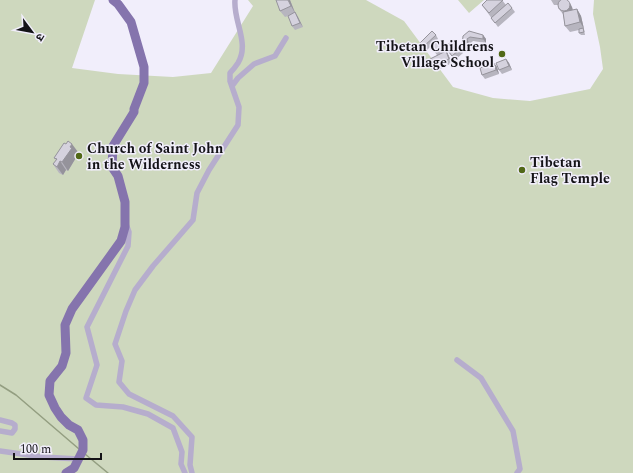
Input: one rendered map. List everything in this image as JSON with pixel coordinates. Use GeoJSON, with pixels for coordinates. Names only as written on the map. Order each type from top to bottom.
{"type":"FeatureCollection","features":[{"type":"Feature","properties":{"kind":"main road"},"geometry":{"type":"LineString","coordinates":[[66,473],[74,468],[81,455],[83,440],[78,430],[69,425],[54,408],[49,395],[50,381],[62,366],[66,353],[65,326],[72,308],[121,241],[125,227],[125,202],[118,176],[112,167],[113,146],[134,112],[144,83],[144,67],[131,22],[118,4],[113,0]]}},
{"type":"Feature","properties":{"kind":"street"},"geometry":{"type":"LineString","coordinates":[[192,473],[190,465],[192,437],[173,416],[129,394],[119,382],[122,361],[115,344],[135,290],[153,266],[194,220],[197,193],[209,170],[238,125],[239,107],[232,86],[230,73],[239,62],[242,54],[242,39],[234,8],[235,0]]}},
{"type":"Feature","properties":{"kind":"street"},"geometry":{"type":"LineString","coordinates":[[232,86],[238,78],[254,64],[275,56],[286,38]]}},
{"type":"Feature","properties":{"kind":"street"},"geometry":{"type":"LineString","coordinates":[[125,218],[129,232],[128,246],[87,327],[97,365],[86,398],[96,405],[123,408],[148,414],[173,428],[182,452],[181,464],[185,473]]}},
{"type":"Feature","properties":{"kind":"street"},"geometry":{"type":"LineString","coordinates":[[457,360],[481,378],[513,431],[520,469],[517,473]]}},
{"type":"Feature","properties":{"kind":"street"},"geometry":{"type":"LineString","coordinates":[[0,420],[12,423],[15,425],[15,429],[12,433],[0,431]]}},
{"type":"Feature","properties":{"kind":"street"},"geometry":{"type":"LineString","coordinates":[[0,451],[42,457],[81,455]]}},
{"type":"Feature","properties":{"kind":"green space"},"geometry":{"type":"Polygon","coordinates":[[[0,0],[95,0],[72,68],[118,74],[173,77],[211,73],[253,6],[248,0],[366,0],[404,21],[453,87],[493,98],[530,101],[590,89],[603,69],[593,14],[594,0],[633,0],[633,473],[0,473],[0,0]]]}},
{"type":"Feature","properties":{"kind":"green space"},"geometry":{"type":"Polygon","coordinates":[[[458,0],[484,0],[469,13],[458,0]]]}},
{"type":"Feature","properties":{"kind":"building"},"geometry":{"type":"Polygon","coordinates":[[[564,-1],[568,1],[570,5],[568,9],[564,11],[560,9],[558,5],[560,1],[564,-1]]]}},
{"type":"Feature","properties":{"kind":"building"},"geometry":{"type":"Polygon","coordinates":[[[276,0],[288,0],[291,6],[280,11],[276,0]]]}},
{"type":"Feature","properties":{"kind":"building"},"geometry":{"type":"Polygon","coordinates":[[[487,0],[503,0],[489,13],[482,5],[487,0]]]}},
{"type":"Feature","properties":{"kind":"building"},"geometry":{"type":"Polygon","coordinates":[[[508,3],[512,8],[495,23],[491,18],[508,3]]]}},
{"type":"Feature","properties":{"kind":"building"},"geometry":{"type":"Polygon","coordinates":[[[577,9],[580,22],[565,26],[563,12],[577,9]]]}},
{"type":"Feature","properties":{"kind":"building"},"geometry":{"type":"Polygon","coordinates":[[[295,12],[300,23],[292,26],[288,16],[295,12]]]}},
{"type":"Feature","properties":{"kind":"building"},"geometry":{"type":"Polygon","coordinates":[[[583,28],[584,32],[579,33],[579,29],[583,28]]]}},
{"type":"Feature","properties":{"kind":"building"},"geometry":{"type":"Polygon","coordinates":[[[432,31],[436,35],[423,47],[420,43],[432,31]]]}},
{"type":"Feature","properties":{"kind":"building"},"geometry":{"type":"Polygon","coordinates":[[[469,31],[483,35],[483,39],[470,37],[467,39],[466,47],[462,47],[463,36],[469,31]]]}},
{"type":"Feature","properties":{"kind":"building"},"geometry":{"type":"Polygon","coordinates":[[[453,40],[460,49],[452,56],[445,47],[453,40]]]}},
{"type":"Feature","properties":{"kind":"building"},"geometry":{"type":"Polygon","coordinates":[[[441,41],[444,48],[434,51],[432,44],[441,41]]]}},
{"type":"Feature","properties":{"kind":"building"},"geometry":{"type":"Polygon","coordinates":[[[446,51],[449,59],[433,67],[430,59],[446,51]]]}},
{"type":"Feature","properties":{"kind":"building"},"geometry":{"type":"Polygon","coordinates":[[[506,59],[509,66],[499,70],[496,63],[506,59]]]}},
{"type":"Feature","properties":{"kind":"building"},"geometry":{"type":"Polygon","coordinates":[[[494,63],[496,70],[482,75],[480,68],[494,63]]]}},
{"type":"Feature","properties":{"kind":"building"},"geometry":{"type":"Polygon","coordinates":[[[68,141],[72,144],[70,147],[72,148],[62,162],[60,161],[57,167],[53,164],[57,159],[54,158],[64,143],[66,144],[68,141]]]}},
{"type":"Feature","properties":{"kind":"waterway"},"geometry":{"type":"LineString","coordinates":[[0,385],[16,395],[79,449]]}},
{"type":"Feature","properties":{"kind":"waterway"},"geometry":{"type":"LineString","coordinates":[[85,454],[108,473]]}},
{"type":"Feature","properties":{"kind":"place","name":"Tibetan Childrens Village School"},"geometry":{"type":"Point","coordinates":[502,54]}},
{"type":"Feature","properties":{"kind":"place","name":"Church of Saint John in the Wilderness"},"geometry":{"type":"Point","coordinates":[79,156]}},
{"type":"Feature","properties":{"kind":"place","name":"Tibetan Flag Temple"},"geometry":{"type":"Point","coordinates":[522,170]}}]}
